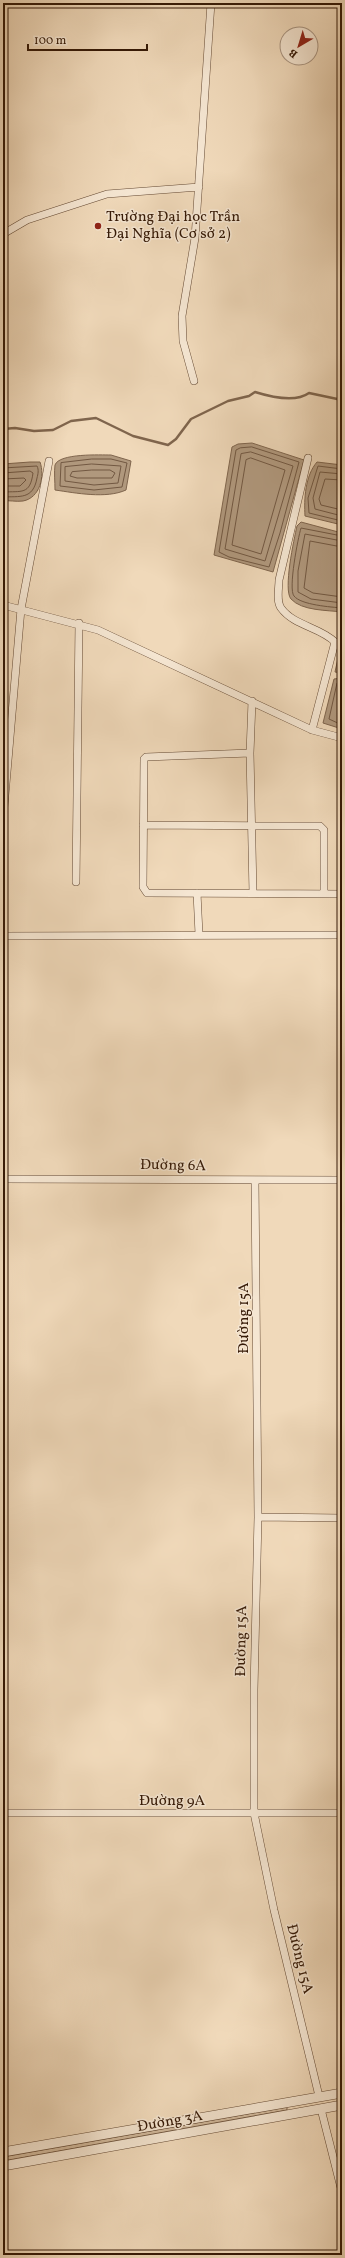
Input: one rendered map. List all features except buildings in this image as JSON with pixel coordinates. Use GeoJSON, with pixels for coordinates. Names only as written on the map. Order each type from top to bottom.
{"type":"FeatureCollection","features":[{"type":"Feature","properties":{"kind":"street"},"geometry":{"type":"LineString","coordinates":[[194,381],[183,341],[182,316],[195,238],[211,3]]}},
{"type":"Feature","properties":{"kind":"street"},"geometry":{"type":"LineString","coordinates":[[3,234],[27,220],[107,194],[198,187]]}},
{"type":"Feature","properties":{"kind":"street"},"geometry":{"type":"LineString","coordinates":[[308,458],[279,580],[278,596],[280,607],[299,623],[328,635],[335,642],[312,730]]}},
{"type":"Feature","properties":{"kind":"street"},"geometry":{"type":"LineString","coordinates":[[4,806],[21,609],[49,461]]}},
{"type":"Feature","properties":{"kind":"street"},"geometry":{"type":"LineString","coordinates":[[3,604],[79,623],[98,630],[312,730],[342,738]]}},
{"type":"Feature","properties":{"kind":"street"},"geometry":{"type":"LineString","coordinates":[[76,882],[79,623]]}},
{"type":"Feature","properties":{"kind":"street"},"geometry":{"type":"LineString","coordinates":[[252,701],[250,753],[253,893]]}},
{"type":"Feature","properties":{"kind":"street"},"geometry":{"type":"LineString","coordinates":[[250,753],[146,757],[144,759],[143,887],[147,893],[342,894]]}},
{"type":"Feature","properties":{"kind":"street"},"geometry":{"type":"LineString","coordinates":[[143,825],[252,825],[322,828],[324,894]]}},
{"type":"Feature","properties":{"kind":"street"},"geometry":{"type":"LineString","coordinates":[[197,893],[199,934]]}},
{"type":"Feature","properties":{"kind":"street"},"geometry":{"type":"LineString","coordinates":[[3,936],[199,934],[342,935]]}},
{"type":"Feature","properties":{"kind":"street","name":"Đường 6A"},"geometry":{"type":"LineString","coordinates":[[3,1179],[342,1180]]}},
{"type":"Feature","properties":{"kind":"street","name":"Đường 15A"},"geometry":{"type":"LineString","coordinates":[[256,1180],[258,1517],[254,1690],[254,1814],[274,1910],[319,2096]]}},
{"type":"Feature","properties":{"kind":"street"},"geometry":{"type":"LineString","coordinates":[[258,1517],[342,1518]]}},
{"type":"Feature","properties":{"kind":"street","name":"Đường 9A"},"geometry":{"type":"LineString","coordinates":[[3,1813],[342,1813]]}},
{"type":"Feature","properties":{"kind":"street","name":"Đường 3A"},"geometry":{"type":"LineString","coordinates":[[3,2152],[342,2093]]}},
{"type":"Feature","properties":{"kind":"street"},"geometry":{"type":"LineString","coordinates":[[319,2096],[342,2192]]}},
{"type":"Feature","properties":{"kind":"street","name":"Đường 3A"},"geometry":{"type":"LineString","coordinates":[[3,2166],[342,2105]]}},
{"type":"Feature","properties":{"kind":"shaded area"},"geometry":{"type":"Polygon","coordinates":[[[287,2107],[287,2110],[3,2161],[3,2157],[287,2107]]]}},
{"type":"Feature","properties":{"kind":"water"},"geometry":{"type":"Polygon","coordinates":[[[252,443],[304,460],[273,572],[214,555],[232,447],[238,444],[252,443]]]}},
{"type":"Feature","properties":{"kind":"water"},"geometry":{"type":"Polygon","coordinates":[[[111,455],[131,461],[126,490],[118,493],[100,495],[55,490],[55,465],[58,461],[64,458],[72,457],[111,455]]]}},
{"type":"Feature","properties":{"kind":"water"},"geometry":{"type":"Polygon","coordinates":[[[40,462],[42,474],[40,486],[34,496],[23,501],[3,501],[3,464],[40,462]]]}},
{"type":"Feature","properties":{"kind":"water"},"geometry":{"type":"Polygon","coordinates":[[[317,462],[342,465],[342,525],[305,516],[306,488],[310,474],[317,462]]]}},
{"type":"Feature","properties":{"kind":"water"},"geometry":{"type":"Polygon","coordinates":[[[301,522],[342,533],[342,612],[308,608],[291,599],[288,586],[290,564],[297,526],[301,522]]]}},
{"type":"Feature","properties":{"kind":"water"},"geometry":{"type":"Polygon","coordinates":[[[342,640],[342,673],[335,672],[342,640]]]}},
{"type":"Feature","properties":{"kind":"water"},"geometry":{"type":"Polygon","coordinates":[[[342,678],[342,729],[323,723],[334,679],[342,678]]]}},
{"type":"Feature","properties":{"kind":"waterway"},"geometry":{"type":"LineString","coordinates":[[3,429],[15,428],[34,431],[53,430],[71,421],[96,418],[133,436],[168,445],[176,439],[191,419],[228,401],[249,396],[255,392],[283,398],[297,398],[309,393],[342,400]]}},
{"type":"Feature","properties":{"kind":"place","name":"Trường Đại học Trần Đại Nghĩa (Cơ sở 2)"},"geometry":{"type":"Point","coordinates":[98,226]}}]}
